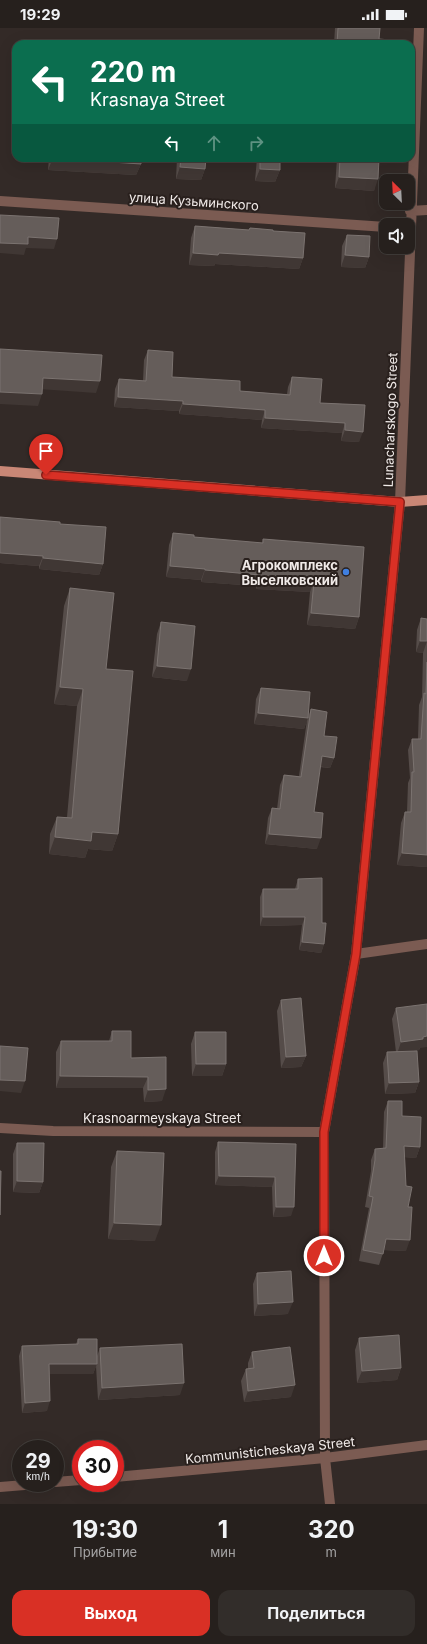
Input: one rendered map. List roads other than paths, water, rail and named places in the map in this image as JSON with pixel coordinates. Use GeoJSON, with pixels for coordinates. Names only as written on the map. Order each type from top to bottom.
{"type":"FeatureCollection","features":[{"type":"Feature","properties":{"kind":"main road"},"geometry":{"type":"LineString","coordinates":[[0,471],[400,502],[427,500]]}},
{"type":"Feature","properties":{"kind":"street","name":"Lunacharskogo Street"},"geometry":{"type":"LineString","coordinates":[[415,109],[419,28]]}},
{"type":"Feature","properties":{"kind":"street","name":"Lunacharskogo Street"},"geometry":{"type":"LineString","coordinates":[[410,218],[412,162]]}},
{"type":"Feature","properties":{"kind":"street","name":"улица Кузьминского"},"geometry":{"type":"LineString","coordinates":[[0,201],[379,227]]}},
{"type":"Feature","properties":{"kind":"street"},"geometry":{"type":"LineString","coordinates":[[410,211],[427,210]]}},
{"type":"Feature","properties":{"kind":"street","name":"Lunacharskogo Street"},"geometry":{"type":"LineString","coordinates":[[330,1504],[325,1458],[324,1132],[356,954],[400,502],[408,254]]}},
{"type":"Feature","properties":{"kind":"street"},"geometry":{"type":"LineString","coordinates":[[356,954],[427,944]]}},
{"type":"Feature","properties":{"kind":"street","name":"Krasnoarmeyskaya Street"},"geometry":{"type":"LineString","coordinates":[[0,1128],[53,1131],[324,1132]]}},
{"type":"Feature","properties":{"kind":"street","name":"Kommunisticheskaya Street"},"geometry":{"type":"LineString","coordinates":[[124,1476],[325,1458],[427,1445]]}},
{"type":"Feature","properties":{"kind":"street"},"geometry":{"type":"LineString","coordinates":[[0,1487],[12,1486]]}},
{"type":"Feature","properties":{"kind":"place","name":"Агрокомплекс Выселковский"},"geometry":{"type":"Point","coordinates":[346,572]}}]}
